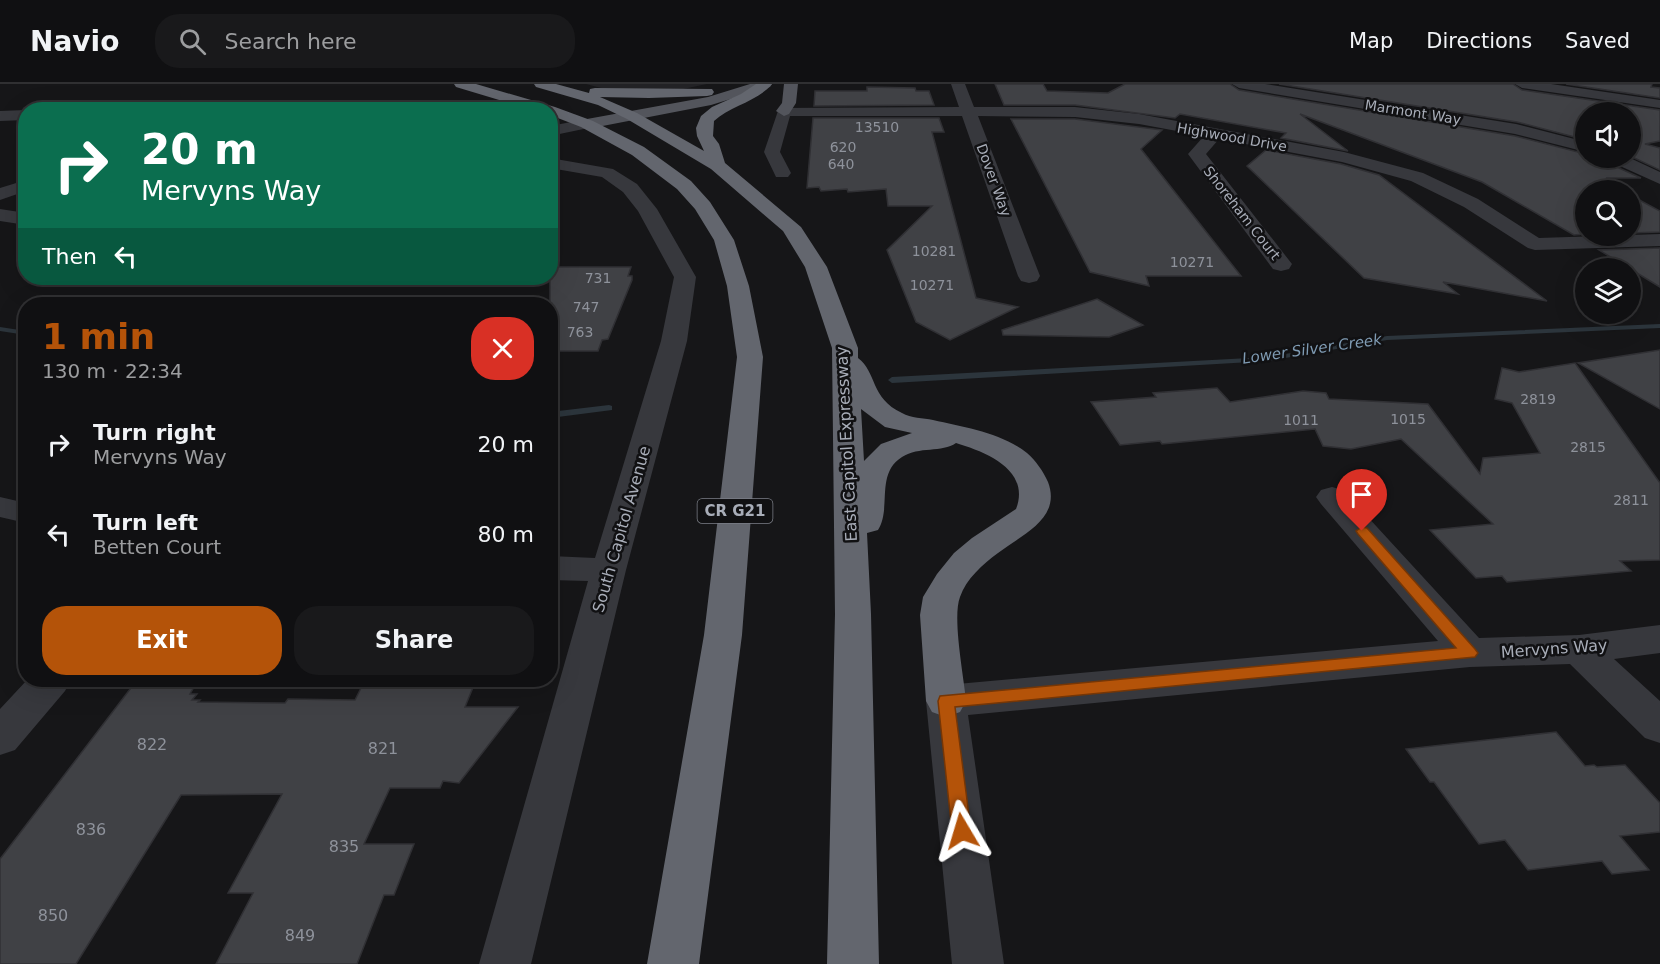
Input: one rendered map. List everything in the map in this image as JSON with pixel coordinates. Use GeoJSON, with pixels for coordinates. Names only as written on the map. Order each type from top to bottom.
{"type":"FeatureCollection","features":[{"type":"Feature","properties":{"kind":"highway","name":"CR G21"},"geometry":{"type":"LineString","coordinates":[[461,84],[523,102]]}},
{"type":"Feature","properties":{"kind":"highway","name":"East Capitol Expressway"},"geometry":{"type":"LineString","coordinates":[[541,84],[562,89],[625,113],[717,165],[791,227],[816,267],[845,348],[853,614],[853,964]]}},
{"type":"Feature","properties":{"kind":"highway"},"geometry":{"type":"LineString","coordinates":[[717,165],[711,144],[705,136],[704,128],[707,120],[717,110],[746,97],[765,84]]}},
{"type":"Feature","properties":{"kind":"highway"},"geometry":{"type":"LineString","coordinates":[[562,89],[620,94],[707,92]]}},
{"type":"Feature","properties":{"kind":"highway","name":"CR G21"},"geometry":{"type":"LineString","coordinates":[[558,113],[580,121],[657,162],[684,185],[703,207],[724,240],[738,286],[750,357],[723,635],[673,964]]}},
{"type":"Feature","properties":{"kind":"highway"},"geometry":{"type":"LineString","coordinates":[[845,348],[868,403],[880,414],[895,421],[976,440],[1002,450],[1026,469],[1034,484],[1036,499],[1025,519],[979,550],[948,586],[938,606],[946,701]]}},
{"type":"Feature","properties":{"kind":"highway"},"geometry":{"type":"LineString","coordinates":[[853,614],[867,520],[868,491],[877,463],[906,443],[932,439],[976,440]]}},
{"type":"Feature","properties":{"kind":"main road"},"geometry":{"type":"LineString","coordinates":[[625,113],[732,84]]}},
{"type":"Feature","properties":{"kind":"main road"},"geometry":{"type":"LineString","coordinates":[[580,121],[711,101],[765,84]]}},
{"type":"Feature","properties":{"kind":"main road"},"geometry":{"type":"LineString","coordinates":[[784,111],[789,102],[791,84]]}},
{"type":"Feature","properties":{"kind":"street","name":"Dover Way"},"geometry":{"type":"LineString","coordinates":[[958,84],[1029,276]]}},
{"type":"Feature","properties":{"kind":"street","name":"Marmont Way"},"geometry":{"type":"LineString","coordinates":[[1239,84],[1516,129],[1575,144]]}},
{"type":"Feature","properties":{"kind":"street"},"geometry":{"type":"LineString","coordinates":[[1522,84],[1660,104]]}},
{"type":"Feature","properties":{"kind":"street","name":"Highwood Drive"},"geometry":{"type":"LineString","coordinates":[[784,111],[1075,112],[1139,119],[1344,157],[1417,177],[1471,203],[1535,244],[1660,240]]}},
{"type":"Feature","properties":{"kind":"street"},"geometry":{"type":"LineString","coordinates":[[782,173],[772,152],[784,111]]}},
{"type":"Feature","properties":{"kind":"street"},"geometry":{"type":"LineString","coordinates":[[0,116],[18,115]]}},
{"type":"Feature","properties":{"kind":"street"},"geometry":{"type":"LineString","coordinates":[[558,122],[580,121]]}},
{"type":"Feature","properties":{"kind":"street"},"geometry":{"type":"LineString","coordinates":[[558,128],[580,121]]}},
{"type":"Feature","properties":{"kind":"street","name":"Shoreham Court"},"geometry":{"type":"LineString","coordinates":[[1214,134],[1197,154],[1281,264]]}},
{"type":"Feature","properties":{"kind":"street","name":"South Capitol Avenue"},"geometry":{"type":"LineString","coordinates":[[505,964],[609,570],[674,341],[685,276],[647,209],[630,188],[607,173],[558,165]]}},
{"type":"Feature","properties":{"kind":"street"},"geometry":{"type":"LineString","coordinates":[[1637,168],[1660,179]]}},
{"type":"Feature","properties":{"kind":"street"},"geometry":{"type":"LineString","coordinates":[[0,194],[18,188]]}},
{"type":"Feature","properties":{"kind":"street"},"geometry":{"type":"LineString","coordinates":[[0,215],[18,218]]}},
{"type":"Feature","properties":{"kind":"street"},"geometry":{"type":"LineString","coordinates":[[1332,496],[1470,653]]}},
{"type":"Feature","properties":{"kind":"street"},"geometry":{"type":"LineString","coordinates":[[0,507],[18,511]]}},
{"type":"Feature","properties":{"kind":"street"},"geometry":{"type":"LineString","coordinates":[[558,568],[609,570]]}},
{"type":"Feature","properties":{"kind":"street","name":"Mervyns Way"},"geometry":{"type":"LineString","coordinates":[[946,701],[1470,653],[1579,648],[1660,639]]}},
{"type":"Feature","properties":{"kind":"street"},"geometry":{"type":"LineString","coordinates":[[1579,648],[1660,726]]}},
{"type":"Feature","properties":{"kind":"street"},"geometry":{"type":"LineString","coordinates":[[0,738],[45,687]]}},
{"type":"Feature","properties":{"kind":"street"},"geometry":{"type":"LineString","coordinates":[[946,701],[978,964]]}},
{"type":"Feature","properties":{"kind":"shaded area"},"geometry":{"type":"Polygon","coordinates":[[[586,84],[707,84],[683,89],[605,89],[586,84]]]}},
{"type":"Feature","properties":{"kind":"building"},"geometry":{"type":"Polygon","coordinates":[[[995,84],[1043,84],[1047,91],[1108,93],[1125,84],[1230,84],[1239,90],[1515,136],[1575,151],[1575,168],[1619,168],[1641,178],[1575,180],[1574,235],[1482,182],[1300,114],[1348,151],[1281,138],[1286,133],[1180,114],[1175,118],[1075,105],[1004,105],[995,84]]]}},
{"type":"Feature","properties":{"kind":"building"},"geometry":{"type":"Polygon","coordinates":[[[1279,84],[1513,84],[1522,90],[1605,102],[1575,102],[1575,137],[1517,122],[1279,84]]]}},
{"type":"Feature","properties":{"kind":"building"},"geometry":{"type":"Polygon","coordinates":[[[1566,84],[1652,84],[1651,87],[1660,88],[1660,98],[1566,84]]]}},
{"type":"Feature","properties":{"kind":"building"},"geometry":{"type":"Polygon","coordinates":[[[867,87],[915,88],[916,91],[929,91],[934,105],[814,106],[815,91],[867,91],[867,87]]]}},
{"type":"Feature","properties":{"kind":"building"},"geometry":{"type":"Polygon","coordinates":[[[1641,107],[1660,110],[1660,141],[1645,144],[1660,148],[1660,170],[1641,161],[1641,107]]]}},
{"type":"Feature","properties":{"kind":"building"},"geometry":{"type":"Polygon","coordinates":[[[813,118],[939,118],[944,132],[932,132],[976,298],[1018,307],[950,340],[916,322],[887,250],[932,206],[888,206],[886,189],[848,192],[847,189],[821,191],[819,187],[807,188],[813,118]]]}},
{"type":"Feature","properties":{"kind":"building"},"geometry":{"type":"Polygon","coordinates":[[[1011,119],[1075,119],[1162,130],[1141,149],[1241,276],[1146,276],[1149,286],[1090,272],[1011,119]]]}},
{"type":"Feature","properties":{"kind":"building"},"geometry":{"type":"Polygon","coordinates":[[[1266,150],[1341,164],[1379,175],[1547,301],[1443,282],[1458,294],[1364,278],[1247,166],[1266,150]]]}},
{"type":"Feature","properties":{"kind":"building"},"geometry":{"type":"Polygon","coordinates":[[[1641,201],[1660,211],[1660,232],[1641,233],[1641,201]]]}},
{"type":"Feature","properties":{"kind":"building"},"geometry":{"type":"Polygon","coordinates":[[[1660,248],[1660,287],[1641,275],[1641,258],[1612,258],[1599,250],[1660,248]]]}},
{"type":"Feature","properties":{"kind":"building"},"geometry":{"type":"Polygon","coordinates":[[[558,267],[631,267],[628,276],[632,276],[632,280],[608,339],[602,340],[598,351],[558,351],[558,297],[550,297],[550,285],[558,285],[558,267]]]}},
{"type":"Feature","properties":{"kind":"building"},"geometry":{"type":"Polygon","coordinates":[[[1097,299],[1143,325],[1109,337],[1003,335],[1002,330],[1097,299]]]}},
{"type":"Feature","properties":{"kind":"building"},"geometry":{"type":"Polygon","coordinates":[[[1660,350],[1660,409],[1578,363],[1660,350]]]}},
{"type":"Feature","properties":{"kind":"building"},"geometry":{"type":"Polygon","coordinates":[[[1575,363],[1660,483],[1660,560],[1620,561],[1631,571],[1507,582],[1502,576],[1476,578],[1430,530],[1493,524],[1401,439],[1351,449],[1323,446],[1315,429],[1162,444],[1160,441],[1120,445],[1091,402],[1156,397],[1153,393],[1217,388],[1230,402],[1303,391],[1326,393],[1329,399],[1428,404],[1480,474],[1483,458],[1540,453],[1512,403],[1495,399],[1502,368],[1519,372],[1575,363]]]}},
{"type":"Feature","properties":{"kind":"building"},"geometry":{"type":"Polygon","coordinates":[[[132,687],[194,687],[190,694],[197,694],[192,700],[200,700],[198,702],[285,703],[288,699],[355,700],[362,687],[473,687],[465,707],[518,707],[459,783],[443,781],[440,788],[390,788],[364,844],[414,844],[394,895],[384,895],[357,964],[216,964],[253,893],[228,893],[282,794],[181,795],[76,964],[0,964],[0,859],[132,687]]]}},
{"type":"Feature","properties":{"kind":"building"},"geometry":{"type":"Polygon","coordinates":[[[1556,732],[1585,766],[1625,765],[1660,803],[1660,832],[1620,836],[1649,870],[1612,874],[1602,861],[1528,870],[1505,840],[1479,844],[1434,782],[1430,782],[1406,749],[1556,732]]]}},
{"type":"Feature","properties":{"kind":"waterway","name":"Lower Silver Creek"},"geometry":{"type":"LineString","coordinates":[[892,380],[1268,359],[1387,338],[1660,326]]}},
{"type":"Feature","properties":{"kind":"waterway","name":"Lower Silver Creek"},"geometry":{"type":"LineString","coordinates":[[0,329],[18,332]]}},
{"type":"Feature","properties":{"kind":"waterway","name":"Lower Silver Creek"},"geometry":{"type":"LineString","coordinates":[[558,414],[609,408]]}},
{"type":"Feature","properties":{"kind":"route"},"geometry":{"type":"LineString","coordinates":[[962,831],[946,701],[1470,653],[1362,531]]}}]}
